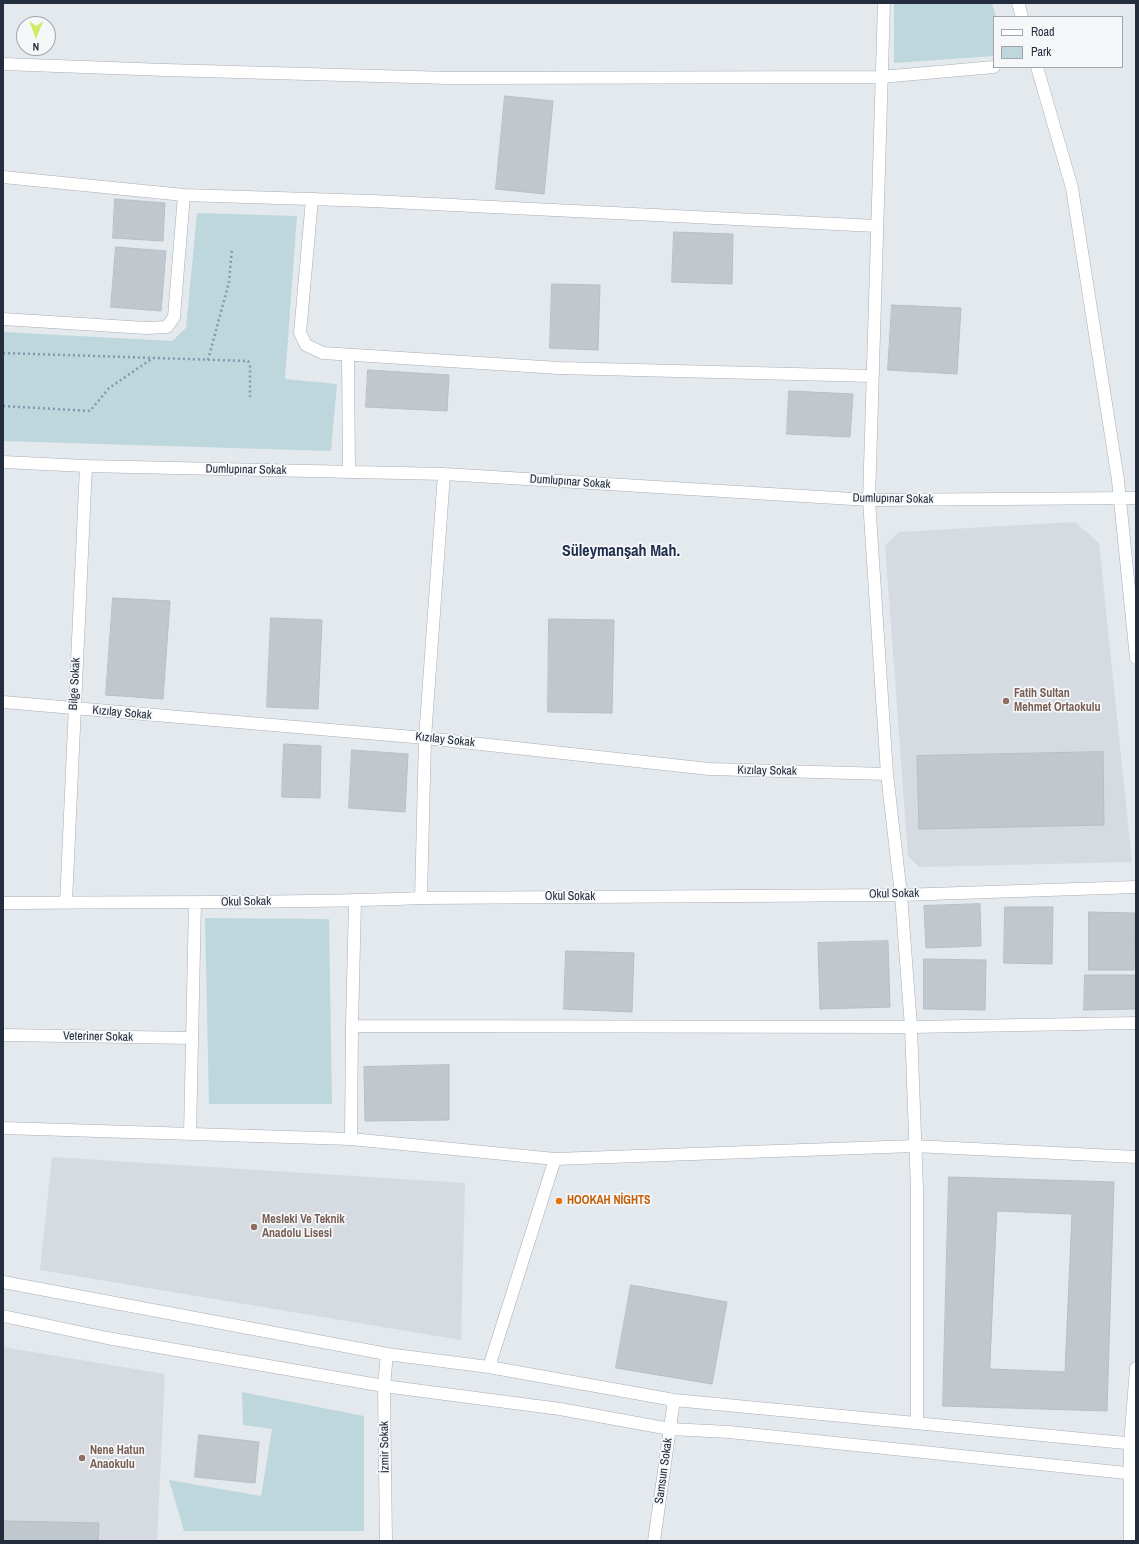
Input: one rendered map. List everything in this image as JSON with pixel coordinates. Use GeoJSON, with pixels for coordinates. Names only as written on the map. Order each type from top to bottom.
{"type":"FeatureCollection","features":[{"type":"Feature","properties":{"kind":"street"},"geometry":{"type":"LineString","coordinates":[[884,3],[880,77],[869,500],[887,774],[901,895],[911,1027],[914,1146],[917,1190],[916,1422]]}},
{"type":"Feature","properties":{"kind":"street"},"geometry":{"type":"LineString","coordinates":[[1018,3],[1022,16]]}},
{"type":"Feature","properties":{"kind":"street"},"geometry":{"type":"LineString","coordinates":[[3,64],[449,78],[880,77],[993,67]]}},
{"type":"Feature","properties":{"kind":"street"},"geometry":{"type":"LineString","coordinates":[[1037,68],[1072,188],[1120,498],[1136,658]]}},
{"type":"Feature","properties":{"kind":"street"},"geometry":{"type":"LineString","coordinates":[[3,177],[184,195],[312,199],[876,226]]}},
{"type":"Feature","properties":{"kind":"street"},"geometry":{"type":"LineString","coordinates":[[3,319],[146,328],[166,327],[174,317],[184,195]]}},
{"type":"Feature","properties":{"kind":"street"},"geometry":{"type":"LineString","coordinates":[[312,199],[300,333],[306,345],[323,353],[559,368],[872,376]]}},
{"type":"Feature","properties":{"kind":"street"},"geometry":{"type":"LineString","coordinates":[[348,355],[349,472]]}},
{"type":"Feature","properties":{"kind":"street","name":"Dumlupınar Sokak"},"geometry":{"type":"LineString","coordinates":[[3,462],[86,466],[444,474],[869,500],[1136,498]]}},
{"type":"Feature","properties":{"kind":"street","name":"Bilge Sokak"},"geometry":{"type":"LineString","coordinates":[[66,902],[86,466]]}},
{"type":"Feature","properties":{"kind":"street"},"geometry":{"type":"LineString","coordinates":[[421,898],[426,738],[444,474]]}},
{"type":"Feature","properties":{"kind":"street","name":"Kızılay Sokak"},"geometry":{"type":"LineString","coordinates":[[3,702],[426,738],[709,769],[887,774]]}},
{"type":"Feature","properties":{"kind":"street","name":"Okul Sokak"},"geometry":{"type":"LineString","coordinates":[[3,903],[195,903],[355,901],[421,898],[901,895],[1136,887]]}},
{"type":"Feature","properties":{"kind":"street"},"geometry":{"type":"LineString","coordinates":[[351,1139],[355,901]]}},
{"type":"Feature","properties":{"kind":"street"},"geometry":{"type":"LineString","coordinates":[[190,1134],[195,903]]}},
{"type":"Feature","properties":{"kind":"street"},"geometry":{"type":"LineString","coordinates":[[352,1026],[911,1027],[1136,1023]]}},
{"type":"Feature","properties":{"kind":"street","name":"Veteriner Sokak"},"geometry":{"type":"LineString","coordinates":[[3,1036],[192,1038]]}},
{"type":"Feature","properties":{"kind":"street"},"geometry":{"type":"LineString","coordinates":[[3,1128],[351,1139],[555,1159],[914,1146],[1136,1157]]}},
{"type":"Feature","properties":{"kind":"street"},"geometry":{"type":"LineString","coordinates":[[489,1367],[555,1159]]}},
{"type":"Feature","properties":{"kind":"street"},"geometry":{"type":"LineString","coordinates":[[3,1282],[387,1354],[489,1367],[674,1400],[1133,1444]]}},
{"type":"Feature","properties":{"kind":"street"},"geometry":{"type":"LineString","coordinates":[[3,1316],[107,1338],[384,1386],[560,1409],[670,1429],[729,1432],[1134,1474]]}},
{"type":"Feature","properties":{"kind":"street","name":"İzmir Sokak"},"geometry":{"type":"LineString","coordinates":[[386,1541],[384,1386],[387,1354]]}},
{"type":"Feature","properties":{"kind":"street"},"geometry":{"type":"LineString","coordinates":[[1130,1541],[1134,1474],[1133,1444],[1136,1368]]}},
{"type":"Feature","properties":{"kind":"street","name":"Samsun Sokak"},"geometry":{"type":"LineString","coordinates":[[654,1541],[674,1400]]}},
{"type":"Feature","properties":{"kind":"path"},"geometry":{"type":"LineString","coordinates":[[208,360],[229,282],[232,248]]}},
{"type":"Feature","properties":{"kind":"path"},"geometry":{"type":"LineString","coordinates":[[3,353],[248,361],[250,366],[250,397]]}},
{"type":"Feature","properties":{"kind":"path"},"geometry":{"type":"LineString","coordinates":[[3,406],[90,411],[109,388],[154,358]]}},
{"type":"Feature","properties":{"kind":"shaded area","name":"Fatih Sultan Mehmet Ortaokulu"},"geometry":{"type":"Polygon","coordinates":[[[1075,522],[1099,543],[1132,862],[919,867],[908,856],[885,545],[899,532],[1075,522]]]}},
{"type":"Feature","properties":{"kind":"shaded area","name":"Mesleki Ve Teknik Anadolu Lisesi"},"geometry":{"type":"Polygon","coordinates":[[[52,1157],[465,1183],[461,1340],[40,1270],[52,1157]]]}},
{"type":"Feature","properties":{"kind":"shaded area","name":"Nene Hatun Anaokulu"},"geometry":{"type":"Polygon","coordinates":[[[3,1347],[165,1374],[157,1541],[3,1541],[3,1347]]]}},
{"type":"Feature","properties":{"kind":"green space"},"geometry":{"type":"Polygon","coordinates":[[[894,3],[992,3],[996,16],[993,16],[993,56],[894,63],[894,3]]]}},
{"type":"Feature","properties":{"kind":"green space"},"geometry":{"type":"Polygon","coordinates":[[[197,213],[297,216],[285,379],[337,384],[331,451],[3,441],[3,332],[172,341],[186,328],[197,213]]]}},
{"type":"Feature","properties":{"kind":"green space"},"geometry":{"type":"Polygon","coordinates":[[[205,918],[329,919],[332,1104],[209,1104],[205,918]]]}},
{"type":"Feature","properties":{"kind":"green space"},"geometry":{"type":"Polygon","coordinates":[[[242,1392],[364,1416],[364,1531],[184,1531],[169,1480],[261,1496],[272,1429],[243,1425],[242,1392]]]}},
{"type":"Feature","properties":{"kind":"building"},"geometry":{"type":"Polygon","coordinates":[[[505,96],[553,101],[544,194],[496,189],[505,96]]]}},
{"type":"Feature","properties":{"kind":"building"},"geometry":{"type":"Polygon","coordinates":[[[115,199],[165,203],[163,241],[113,238],[115,199]]]}},
{"type":"Feature","properties":{"kind":"building"},"geometry":{"type":"Polygon","coordinates":[[[674,232],[733,234],[732,284],[672,282],[674,232]]]}},
{"type":"Feature","properties":{"kind":"building"},"geometry":{"type":"Polygon","coordinates":[[[116,247],[166,251],[161,311],[111,307],[116,247]]]}},
{"type":"Feature","properties":{"kind":"building"},"geometry":{"type":"Polygon","coordinates":[[[552,284],[600,285],[598,350],[550,348],[552,284]]]}},
{"type":"Feature","properties":{"kind":"building"},"geometry":{"type":"Polygon","coordinates":[[[892,305],[961,308],[957,374],[888,370],[892,305]]]}},
{"type":"Feature","properties":{"kind":"building"},"geometry":{"type":"Polygon","coordinates":[[[368,370],[449,375],[447,411],[366,407],[368,370]]]}},
{"type":"Feature","properties":{"kind":"building"},"geometry":{"type":"Polygon","coordinates":[[[789,391],[853,394],[850,437],[787,434],[789,391]]]}},
{"type":"Feature","properties":{"kind":"building"},"geometry":{"type":"Polygon","coordinates":[[[113,598],[170,601],[163,699],[106,695],[113,598]]]}},
{"type":"Feature","properties":{"kind":"building"},"geometry":{"type":"Polygon","coordinates":[[[271,618],[322,620],[318,709],[267,707],[271,618]]]}},
{"type":"Feature","properties":{"kind":"building"},"geometry":{"type":"Polygon","coordinates":[[[549,619],[614,620],[612,713],[548,712],[549,619]]]}},
{"type":"Feature","properties":{"kind":"building"},"geometry":{"type":"Polygon","coordinates":[[[284,744],[321,746],[320,798],[282,797],[284,744]]]}},
{"type":"Feature","properties":{"kind":"building"},"geometry":{"type":"Polygon","coordinates":[[[352,750],[408,754],[405,812],[349,808],[352,750]]]}},
{"type":"Feature","properties":{"kind":"building"},"geometry":{"type":"Polygon","coordinates":[[[1103,752],[1104,825],[919,829],[917,756],[1103,752]]]}},
{"type":"Feature","properties":{"kind":"building"},"geometry":{"type":"Polygon","coordinates":[[[980,904],[981,946],[926,948],[924,906],[980,904]]]}},
{"type":"Feature","properties":{"kind":"building"},"geometry":{"type":"Polygon","coordinates":[[[1005,907],[1053,907],[1052,964],[1004,963],[1005,907]]]}},
{"type":"Feature","properties":{"kind":"building"},"geometry":{"type":"Polygon","coordinates":[[[1089,912],[1135,913],[1134,970],[1089,970],[1089,912]]]}},
{"type":"Feature","properties":{"kind":"building"},"geometry":{"type":"Polygon","coordinates":[[[888,941],[890,1007],[820,1009],[818,943],[888,941]]]}},
{"type":"Feature","properties":{"kind":"building"},"geometry":{"type":"Polygon","coordinates":[[[566,951],[634,953],[632,1012],[564,1009],[566,951]]]}},
{"type":"Feature","properties":{"kind":"building"},"geometry":{"type":"Polygon","coordinates":[[[924,959],[986,960],[985,1010],[924,1009],[924,959]]]}},
{"type":"Feature","properties":{"kind":"building"},"geometry":{"type":"Polygon","coordinates":[[[1085,975],[1136,975],[1136,1009],[1084,1010],[1085,975]]]}},
{"type":"Feature","properties":{"kind":"building"},"geometry":{"type":"Polygon","coordinates":[[[449,1065],[449,1120],[365,1121],[364,1067],[449,1065]]]}},
{"type":"Feature","properties":{"kind":"building"},"geometry":{"type":"Polygon","coordinates":[[[949,1177],[1114,1182],[1107,1411],[943,1406],[949,1177]],[[997,1211],[990,1369],[1065,1372],[1072,1214],[997,1211]]]}},
{"type":"Feature","properties":{"kind":"building"},"geometry":{"type":"Polygon","coordinates":[[[631,1285],[727,1302],[712,1384],[616,1368],[631,1285]]]}},
{"type":"Feature","properties":{"kind":"building"},"geometry":{"type":"Polygon","coordinates":[[[199,1435],[259,1442],[255,1483],[195,1477],[199,1435]]]}},
{"type":"Feature","properties":{"kind":"building"},"geometry":{"type":"Polygon","coordinates":[[[3,1521],[99,1523],[98,1541],[3,1541],[3,1521]]]}},
{"type":"Feature","properties":{"kind":"place","name":"Fatih Sultan Mehmet Ortaokulu"},"geometry":{"type":"Point","coordinates":[1006,701]}},
{"type":"Feature","properties":{"kind":"place","name":"HOOKAH NİGHTS"},"geometry":{"type":"Point","coordinates":[559,1201]}},
{"type":"Feature","properties":{"kind":"place","name":"Mesleki Ve Teknik Anadolu Lisesi"},"geometry":{"type":"Point","coordinates":[254,1227]}},
{"type":"Feature","properties":{"kind":"place","name":"Nene Hatun Anaokulu"},"geometry":{"type":"Point","coordinates":[82,1458]}},
{"type":"Feature","properties":{"kind":"district","name":"Süleymanşah Mah."},"geometry":{"type":"Point","coordinates":[621,552]}}]}
